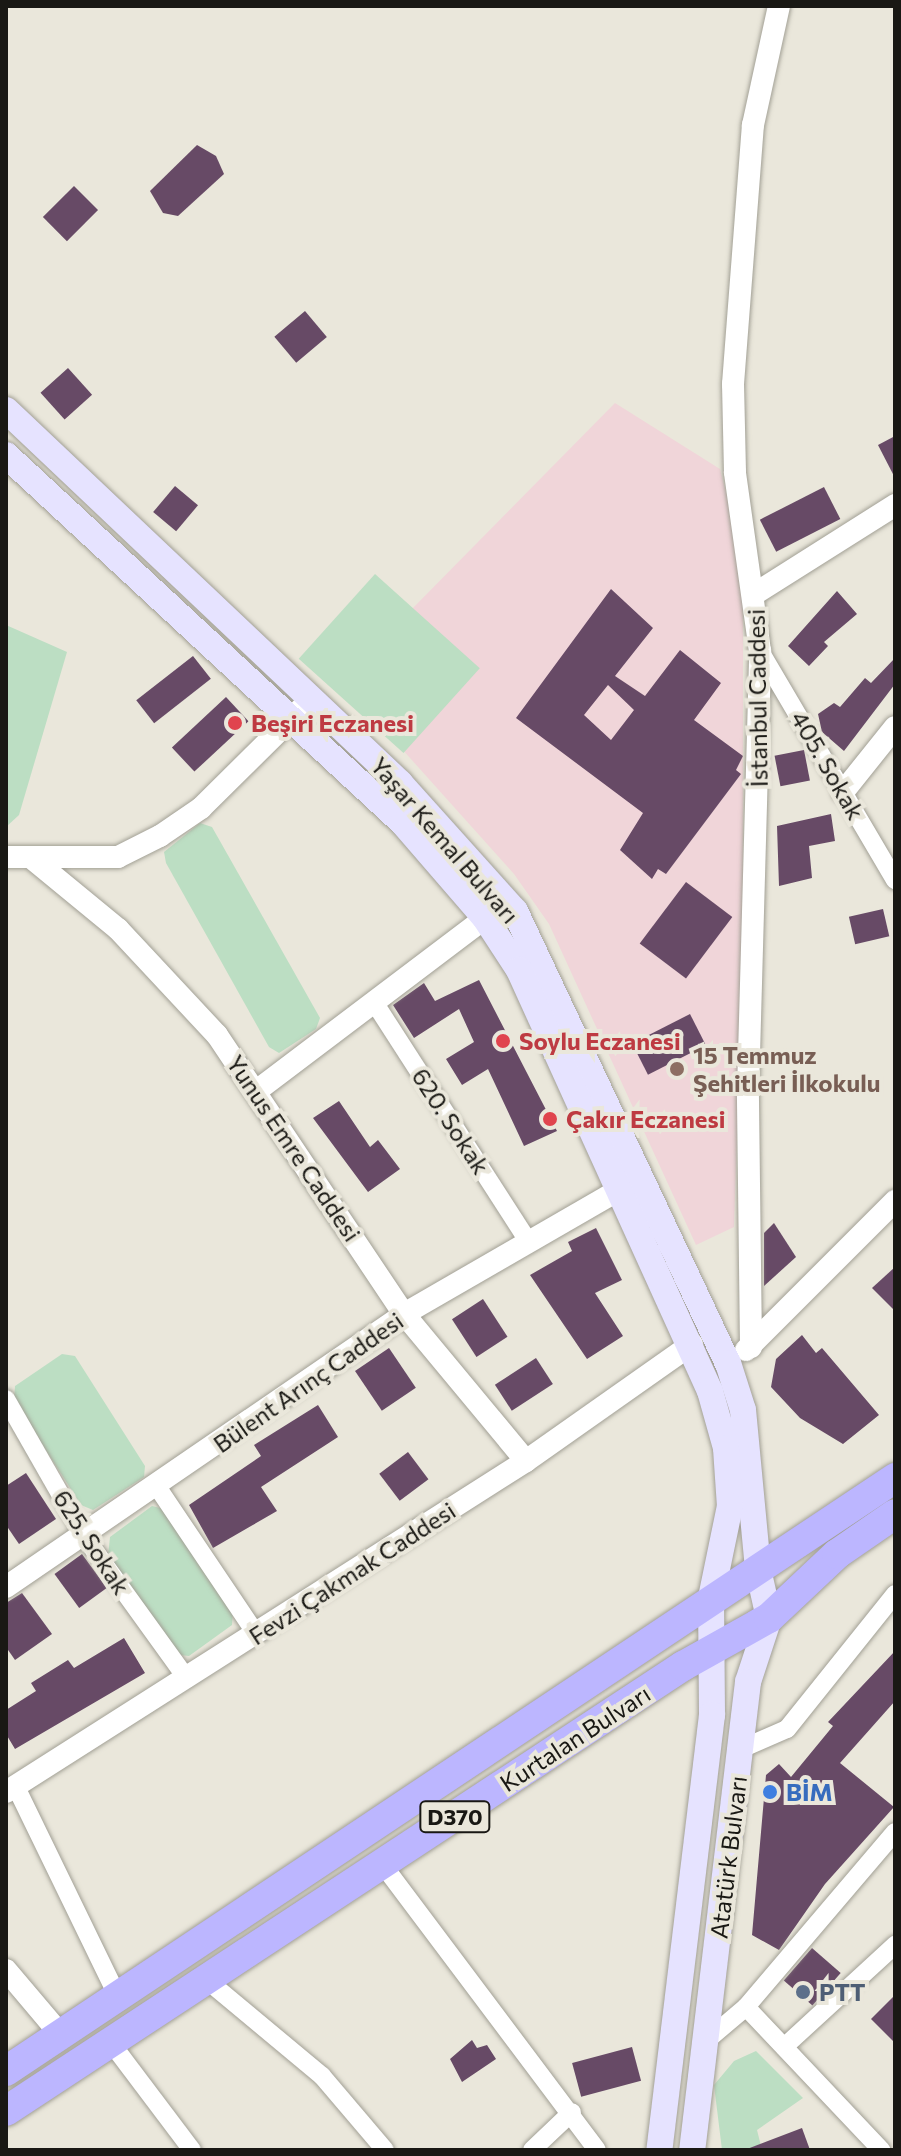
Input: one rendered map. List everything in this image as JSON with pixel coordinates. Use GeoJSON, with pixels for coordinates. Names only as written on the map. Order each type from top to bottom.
{"type":"FeatureCollection","features":[{"type":"Feature","properties":{"kind":"highway","name":"Kurtalan Bulvarı"},"geometry":{"type":"LineString","coordinates":[[6,2071],[895,1478]]}},
{"type":"Feature","properties":{"kind":"highway","name":"Kurtalan Bulvarı"},"geometry":{"type":"LineString","coordinates":[[6,2111],[683,1666],[708,1656],[769,1618],[837,1554],[895,1514]]}},
{"type":"Feature","properties":{"kind":"main road","name":"Yaşar Kemal Bulvarı"},"geometry":{"type":"LineString","coordinates":[[6,410],[400,783],[515,911],[728,1363],[752,1467],[758,1569]]}},
{"type":"Feature","properties":{"kind":"main road","name":"Yaşar Kemal Bulvarı"},"geometry":{"type":"LineString","coordinates":[[6,455],[290,723],[403,823],[485,918],[519,970],[692,1344],[726,1448],[730,1506],[711,1598]]}},
{"type":"Feature","properties":{"kind":"main road"},"geometry":{"type":"LineString","coordinates":[[758,1569],[769,1618]]}},
{"type":"Feature","properties":{"kind":"main road","name":"Atatürk Bulvarı"},"geometry":{"type":"LineString","coordinates":[[659,2150],[712,1715],[708,1656],[711,1598]]}},
{"type":"Feature","properties":{"kind":"main road","name":"Atatürk Bulvarı"},"geometry":{"type":"LineString","coordinates":[[692,2150],[748,1682],[769,1618]]}},
{"type":"Feature","properties":{"kind":"street","name":"İstanbul Caddesi"},"geometry":{"type":"LineString","coordinates":[[751,1347],[748,1091],[760,651],[756,593],[735,472],[733,384],[753,125],[779,6]]}},
{"type":"Feature","properties":{"kind":"street"},"geometry":{"type":"LineString","coordinates":[[756,593],[895,505]]}},
{"type":"Feature","properties":{"kind":"street","name":"405. Sokak"},"geometry":{"type":"LineString","coordinates":[[760,651],[895,880]]}},
{"type":"Feature","properties":{"kind":"street"},"geometry":{"type":"LineString","coordinates":[[6,857],[34,860],[118,857],[160,836],[201,808],[290,723],[311,697]]}},
{"type":"Feature","properties":{"kind":"street"},"geometry":{"type":"LineString","coordinates":[[843,792],[895,727]]}},
{"type":"Feature","properties":{"kind":"street","name":"Yunus Emre Caddesi"},"geometry":{"type":"LineString","coordinates":[[34,860],[118,929],[259,1089],[404,1314],[526,1461]]}},
{"type":"Feature","properties":{"kind":"street"},"geometry":{"type":"LineString","coordinates":[[259,1089],[485,918]]}},
{"type":"Feature","properties":{"kind":"street","name":"620. Sokak"},"geometry":{"type":"LineString","coordinates":[[374,1002],[527,1239]]}},
{"type":"Feature","properties":{"kind":"street","name":"Bülent Arınç Caddesi"},"geometry":{"type":"LineString","coordinates":[[6,1587],[158,1488],[404,1314],[527,1239],[619,1190]]}},
{"type":"Feature","properties":{"kind":"street"},"geometry":{"type":"LineString","coordinates":[[728,1363],[751,1347],[895,1201]]}},
{"type":"Feature","properties":{"kind":"street","name":"Fevzi Çakmak Caddesi"},"geometry":{"type":"LineString","coordinates":[[10,1788],[187,1679],[526,1461],[692,1344]]}},
{"type":"Feature","properties":{"kind":"street","name":"625. Sokak"},"geometry":{"type":"LineString","coordinates":[[6,1399],[84,1536],[187,1679]]}},
{"type":"Feature","properties":{"kind":"street"},"geometry":{"type":"LineString","coordinates":[[158,1488],[256,1634]]}},
{"type":"Feature","properties":{"kind":"street"},"geometry":{"type":"LineString","coordinates":[[741,1749],[787,1729],[894,1595]]}},
{"type":"Feature","properties":{"kind":"street"},"geometry":{"type":"LineString","coordinates":[[10,1788],[118,1997]]}},
{"type":"Feature","properties":{"kind":"street"},"geometry":{"type":"LineString","coordinates":[[706,2041],[746,2007],[895,1832]]}},
{"type":"Feature","properties":{"kind":"street"},"geometry":{"type":"LineString","coordinates":[[383,1865],[572,2112],[597,2150]]}},
{"type":"Feature","properties":{"kind":"street"},"geometry":{"type":"LineString","coordinates":[[784,2047],[895,1945]]}},
{"type":"Feature","properties":{"kind":"street"},"geometry":{"type":"LineString","coordinates":[[6,1970],[61,2035]]}},
{"type":"Feature","properties":{"kind":"street"},"geometry":{"type":"LineString","coordinates":[[208,1981],[322,2076],[385,2150]]}},
{"type":"Feature","properties":{"kind":"street"},"geometry":{"type":"LineString","coordinates":[[746,2007],[881,2150]]}},
{"type":"Feature","properties":{"kind":"street"},"geometry":{"type":"LineString","coordinates":[[112,2044],[192,2150]]}},
{"type":"Feature","properties":{"kind":"street"},"geometry":{"type":"LineString","coordinates":[[532,2150],[572,2112]]}},
{"type":"Feature","properties":{"kind":"shaded area"},"geometry":{"type":"Polygon","coordinates":[[[615,403],[720,469],[743,558],[743,959],[734,1227],[696,1245],[549,924],[514,874],[341,681],[615,403]]]}},
{"type":"Feature","properties":{"kind":"green space"},"geometry":{"type":"Polygon","coordinates":[[[375,574],[480,668],[404,753],[299,659],[375,574]]]}},
{"type":"Feature","properties":{"kind":"green space"},"geometry":{"type":"Polygon","coordinates":[[[6,625],[67,652],[19,815],[6,827],[6,625]]]}},
{"type":"Feature","properties":{"kind":"green space"},"geometry":{"type":"Polygon","coordinates":[[[200,823],[212,827],[320,1018],[316,1029],[279,1053],[269,1047],[166,863],[164,852],[200,823]]]}},
{"type":"Feature","properties":{"kind":"green space"},"geometry":{"type":"Polygon","coordinates":[[[62,1354],[75,1356],[145,1466],[144,1477],[93,1510],[81,1505],[14,1400],[15,1386],[62,1354]]]}},
{"type":"Feature","properties":{"kind":"green space"},"geometry":{"type":"Polygon","coordinates":[[[152,1506],[164,1509],[233,1610],[232,1625],[189,1656],[172,1654],[108,1556],[110,1537],[152,1506]]]}},
{"type":"Feature","properties":{"kind":"green space"},"geometry":{"type":"Polygon","coordinates":[[[756,2051],[803,2098],[757,2130],[762,2150],[722,2150],[714,2085],[734,2061],[756,2051]]]}},
{"type":"Feature","properties":{"kind":"building"},"geometry":{"type":"Polygon","coordinates":[[[197,145],[216,156],[224,174],[178,216],[163,213],[150,191],[197,145]]]}},
{"type":"Feature","properties":{"kind":"building"},"geometry":{"type":"Polygon","coordinates":[[[74,186],[98,210],[67,241],[43,217],[74,186]]]}},
{"type":"Feature","properties":{"kind":"building"},"geometry":{"type":"Polygon","coordinates":[[[305,311],[327,337],[296,363],[274,337],[305,311]]]}},
{"type":"Feature","properties":{"kind":"building"},"geometry":{"type":"Polygon","coordinates":[[[68,368],[92,395],[65,420],[41,393],[68,368]]]}},
{"type":"Feature","properties":{"kind":"building"},"geometry":{"type":"Polygon","coordinates":[[[895,436],[895,478],[878,445],[895,436]]]}},
{"type":"Feature","properties":{"kind":"building"},"geometry":{"type":"Polygon","coordinates":[[[175,486],[198,505],[176,531],[153,512],[175,486]]]}},
{"type":"Feature","properties":{"kind":"building"},"geometry":{"type":"Polygon","coordinates":[[[824,487],[840,519],[776,552],[760,520],[824,487]]]}},
{"type":"Feature","properties":{"kind":"building"},"geometry":{"type":"Polygon","coordinates":[[[611,589],[653,628],[615,676],[645,696],[680,650],[721,683],[694,720],[743,756],[736,770],[741,774],[666,874],[658,869],[652,879],[620,850],[643,813],[516,718],[611,589]],[[608,685],[584,715],[611,740],[634,710],[608,685]]]}},
{"type":"Feature","properties":{"kind":"building"},"geometry":{"type":"Polygon","coordinates":[[[837,591],[857,614],[824,642],[828,646],[809,666],[788,646],[837,591]]]}},
{"type":"Feature","properties":{"kind":"building"},"geometry":{"type":"Polygon","coordinates":[[[193,656],[211,679],[154,723],[136,700],[193,656]]]}},
{"type":"Feature","properties":{"kind":"building"},"geometry":{"type":"Polygon","coordinates":[[[895,658],[895,684],[844,751],[822,732],[818,714],[834,703],[840,707],[865,678],[871,683],[895,658]]]}},
{"type":"Feature","properties":{"kind":"building"},"geometry":{"type":"Polygon","coordinates":[[[226,697],[249,721],[194,772],[172,747],[226,697]]]}},
{"type":"Feature","properties":{"kind":"building"},"geometry":{"type":"Polygon","coordinates":[[[804,750],[810,780],[780,786],[775,756],[804,750]]]}},
{"type":"Feature","properties":{"kind":"building"},"geometry":{"type":"Polygon","coordinates":[[[831,814],[835,841],[809,846],[812,878],[779,886],[777,826],[831,814]]]}},
{"type":"Feature","properties":{"kind":"building"},"geometry":{"type":"Polygon","coordinates":[[[686,882],[732,917],[686,978],[640,943],[686,882]]]}},
{"type":"Feature","properties":{"kind":"building"},"geometry":{"type":"Polygon","coordinates":[[[883,909],[889,936],[855,944],[849,917],[883,909]]]}},
{"type":"Feature","properties":{"kind":"building"},"geometry":{"type":"Polygon","coordinates":[[[479,980],[557,1131],[524,1146],[488,1069],[462,1085],[446,1059],[474,1042],[459,1009],[414,1038],[393,1005],[424,983],[435,1001],[479,980]]]}},
{"type":"Feature","properties":{"kind":"building"},"geometry":{"type":"Polygon","coordinates":[[[690,1014],[706,1045],[648,1075],[632,1044],[690,1014]]]}},
{"type":"Feature","properties":{"kind":"building"},"geometry":{"type":"Polygon","coordinates":[[[339,1101],[370,1147],[378,1140],[400,1169],[368,1192],[313,1118],[339,1101]]]}},
{"type":"Feature","properties":{"kind":"building"},"geometry":{"type":"Polygon","coordinates":[[[774,1223],[796,1257],[764,1286],[764,1233],[774,1223]]]}},
{"type":"Feature","properties":{"kind":"building"},"geometry":{"type":"Polygon","coordinates":[[[596,1228],[622,1280],[595,1293],[623,1336],[587,1359],[530,1275],[572,1251],[568,1242],[596,1228]]]}},
{"type":"Feature","properties":{"kind":"building"},"geometry":{"type":"Polygon","coordinates":[[[895,1267],[895,1311],[872,1288],[895,1267]]]}},
{"type":"Feature","properties":{"kind":"building"},"geometry":{"type":"Polygon","coordinates":[[[483,1299],[508,1337],[476,1357],[452,1319],[483,1299]]]}},
{"type":"Feature","properties":{"kind":"building"},"geometry":{"type":"Polygon","coordinates":[[[802,1335],[816,1353],[822,1348],[879,1415],[843,1444],[800,1418],[771,1387],[776,1359],[802,1335]]]}},
{"type":"Feature","properties":{"kind":"building"},"geometry":{"type":"Polygon","coordinates":[[[389,1348],[416,1388],[382,1411],[355,1371],[389,1348]]]}},
{"type":"Feature","properties":{"kind":"building"},"geometry":{"type":"Polygon","coordinates":[[[536,1358],[553,1384],[512,1411],[495,1385],[536,1358]]]}},
{"type":"Feature","properties":{"kind":"building"},"geometry":{"type":"Polygon","coordinates":[[[318,1405],[338,1437],[261,1487],[277,1511],[213,1548],[189,1505],[261,1456],[254,1445],[318,1405]]]}},
{"type":"Feature","properties":{"kind":"building"},"geometry":{"type":"Polygon","coordinates":[[[408,1452],[428,1479],[400,1501],[379,1474],[408,1452]]]}},
{"type":"Feature","properties":{"kind":"building"},"geometry":{"type":"Polygon","coordinates":[[[26,1473],[56,1519],[19,1544],[6,1525],[6,1486],[26,1473]]]}},
{"type":"Feature","properties":{"kind":"building"},"geometry":{"type":"Polygon","coordinates":[[[82,1554],[107,1588],[79,1608],[54,1574],[82,1554]]]}},
{"type":"Feature","properties":{"kind":"building"},"geometry":{"type":"Polygon","coordinates":[[[22,1593],[52,1634],[15,1660],[6,1647],[6,1603],[22,1593]]]}},
{"type":"Feature","properties":{"kind":"building"},"geometry":{"type":"Polygon","coordinates":[[[124,1638],[145,1673],[15,1749],[6,1734],[6,1710],[36,1691],[31,1683],[68,1660],[74,1668],[124,1638]]]}},
{"type":"Feature","properties":{"kind":"building"},"geometry":{"type":"Polygon","coordinates":[[[895,1651],[895,1701],[840,1763],[894,1807],[825,1884],[779,1950],[752,1935],[766,1775],[779,1764],[791,1777],[833,1726],[828,1722],[895,1651]]]}},
{"type":"Feature","properties":{"kind":"building"},"geometry":{"type":"Polygon","coordinates":[[[812,1948],[841,1973],[812,2005],[784,1980],[812,1948]]]}},
{"type":"Feature","properties":{"kind":"building"},"geometry":{"type":"Polygon","coordinates":[[[895,1995],[895,2043],[871,2019],[895,1995]]]}},
{"type":"Feature","properties":{"kind":"building"},"geometry":{"type":"Polygon","coordinates":[[[472,2040],[477,2048],[487,2045],[496,2059],[462,2082],[450,2059],[472,2040]]]}},
{"type":"Feature","properties":{"kind":"building"},"geometry":{"type":"Polygon","coordinates":[[[632,2047],[641,2081],[581,2097],[572,2063],[632,2047]]]}},
{"type":"Feature","properties":{"kind":"building"},"geometry":{"type":"Polygon","coordinates":[[[802,2128],[810,2150],[747,2149],[802,2128]]]}},
{"type":"Feature","properties":{"kind":"place","name":"Beşiri Eczanesi"},"geometry":{"type":"Point","coordinates":[235,723]}},
{"type":"Feature","properties":{"kind":"place","name":"Soylu Eczanesi"},"geometry":{"type":"Point","coordinates":[503,1041]}},
{"type":"Feature","properties":{"kind":"place","name":"15 Temmuz Şehitleri İlkokulu"},"geometry":{"type":"Point","coordinates":[677,1069]}},
{"type":"Feature","properties":{"kind":"place","name":"Çakır Eczanesi"},"geometry":{"type":"Point","coordinates":[550,1119]}},
{"type":"Feature","properties":{"kind":"place","name":"BİM"},"geometry":{"type":"Point","coordinates":[770,1792]}},
{"type":"Feature","properties":{"kind":"place","name":"PTT"},"geometry":{"type":"Point","coordinates":[803,1992]}}]}
